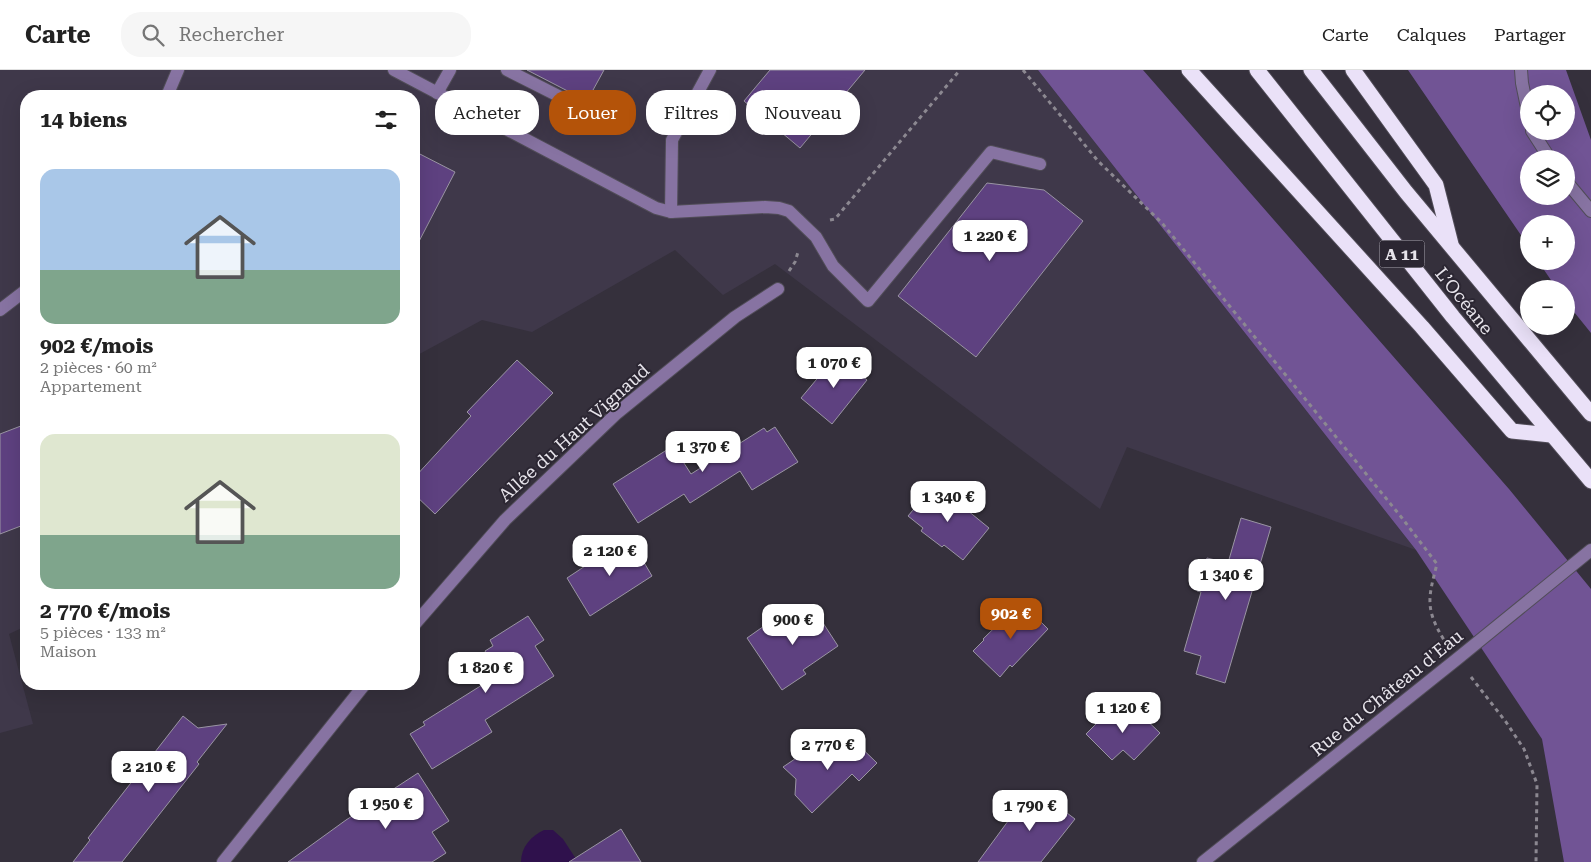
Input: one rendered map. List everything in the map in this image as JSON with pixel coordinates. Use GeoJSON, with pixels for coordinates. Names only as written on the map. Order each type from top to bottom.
{"type":"FeatureCollection","features":[{"type":"Feature","properties":{"kind":"highway"},"geometry":{"type":"LineString","coordinates":[[1189,70],[1422,327],[1512,431],[1551,435]]}},
{"type":"Feature","properties":{"kind":"highway","name":"L’Océane"},"geometry":{"type":"LineString","coordinates":[[1257,70],[1453,317],[1591,481]]}},
{"type":"Feature","properties":{"kind":"highway","name":"L’Océane"},"geometry":{"type":"LineString","coordinates":[[1311,70],[1452,247],[1591,414]]}},
{"type":"Feature","properties":{"kind":"highway"},"geometry":{"type":"LineString","coordinates":[[1353,70],[1436,186],[1452,247]]}},
{"type":"Feature","properties":{"kind":"street"},"geometry":{"type":"LineString","coordinates":[[170,90],[178,70]]}},
{"type":"Feature","properties":{"kind":"street"},"geometry":{"type":"LineString","coordinates":[[394,70],[435,92]]}},
{"type":"Feature","properties":{"kind":"street"},"geometry":{"type":"LineString","coordinates":[[439,90],[450,70]]}},
{"type":"Feature","properties":{"kind":"street"},"geometry":{"type":"LineString","coordinates":[[506,70],[549,92]]}},
{"type":"Feature","properties":{"kind":"street"},"geometry":{"type":"LineString","coordinates":[[671,212],[672,140],[710,70]]}},
{"type":"Feature","properties":{"kind":"street"},"geometry":{"type":"LineString","coordinates":[[1521,70],[1522,85]]}},
{"type":"Feature","properties":{"kind":"street"},"geometry":{"type":"LineString","coordinates":[[516,135],[656,208],[671,212],[765,207],[779,208],[789,212],[816,237],[833,266],[868,301],[991,152],[1040,164]]}},
{"type":"Feature","properties":{"kind":"street"},"geometry":{"type":"LineString","coordinates":[[1575,192],[1591,211]]}},
{"type":"Feature","properties":{"kind":"street","name":"Allée du Haut Vignaud"},"geometry":{"type":"LineString","coordinates":[[420,618],[505,520],[617,413],[735,318],[778,289]]}},
{"type":"Feature","properties":{"kind":"street"},"geometry":{"type":"LineString","coordinates":[[0,310],[20,295]]}},
{"type":"Feature","properties":{"kind":"street","name":"Rue du Château d'Eau"},"geometry":{"type":"LineString","coordinates":[[1203,862],[1591,550]]}},
{"type":"Feature","properties":{"kind":"street"},"geometry":{"type":"LineString","coordinates":[[223,862],[361,690]]}},
{"type":"Feature","properties":{"kind":"path"},"geometry":{"type":"LineString","coordinates":[[778,289],[795,262],[806,228],[835,219],[960,70]]}},
{"type":"Feature","properties":{"kind":"path"},"geometry":{"type":"LineString","coordinates":[[1023,70],[1098,161],[1162,223],[1396,510],[1437,564],[1429,595],[1430,609],[1436,626],[1457,659],[1506,722],[1524,749],[1537,784],[1536,862]]}},
{"type":"Feature","properties":{"kind":"shaded area"},"geometry":{"type":"Polygon","coordinates":[[[0,70],[1038,70],[1416,550],[1127,447],[1100,509],[775,264],[723,295],[675,250],[532,332],[482,320],[420,354],[420,90],[20,90],[20,629],[9,634],[20,675],[20,690],[24,690],[33,724],[0,733],[0,70]]]}},
{"type":"Feature","properties":{"kind":"shaded area"},"geometry":{"type":"Polygon","coordinates":[[[1038,70],[1143,70],[1509,489],[1591,589],[1591,862],[1564,862],[1542,739],[1416,550],[1038,70]]]}},
{"type":"Feature","properties":{"kind":"shaded area"},"geometry":{"type":"Polygon","coordinates":[[[1408,70],[1566,70],[1571,85],[1520,85],[1520,140],[1575,140],[1575,95],[1591,140],[1591,333],[1575,313],[1575,280],[1551,280],[1544,270],[1575,270],[1575,215],[1520,215],[1520,234],[1408,70]]]}},
{"type":"Feature","properties":{"kind":"shaded area"},"geometry":{"type":"Polygon","coordinates":[[[544,830],[553,830],[563,839],[578,862],[521,862],[525,847],[535,835],[544,830]]]}},
{"type":"Feature","properties":{"kind":"building"},"geometry":{"type":"Polygon","coordinates":[[[527,70],[604,70],[593,90],[566,90],[527,70]]]}},
{"type":"Feature","properties":{"kind":"building"},"geometry":{"type":"Polygon","coordinates":[[[770,70],[865,70],[848,90],[753,90],[770,70]]]}},
{"type":"Feature","properties":{"kind":"building"},"geometry":{"type":"Polygon","coordinates":[[[785,135],[811,135],[800,148],[785,135]]]}},
{"type":"Feature","properties":{"kind":"building"},"geometry":{"type":"Polygon","coordinates":[[[420,154],[455,172],[420,239],[420,154]]]}},
{"type":"Feature","properties":{"kind":"building"},"geometry":{"type":"Polygon","coordinates":[[[987,183],[1044,190],[1083,221],[976,357],[898,296],[987,183]]]}},
{"type":"Feature","properties":{"kind":"building"},"geometry":{"type":"Polygon","coordinates":[[[837,355],[867,380],[832,424],[801,398],[837,355]]]}},
{"type":"Feature","properties":{"kind":"building"},"geometry":{"type":"Polygon","coordinates":[[[517,360],[553,393],[435,514],[420,500],[420,471],[471,416],[467,412],[517,360]]]}},
{"type":"Feature","properties":{"kind":"building"},"geometry":{"type":"Polygon","coordinates":[[[20,426],[20,526],[0,534],[0,434],[20,426]]]}},
{"type":"Feature","properties":{"kind":"building"},"geometry":{"type":"Polygon","coordinates":[[[775,427],[798,462],[752,490],[740,471],[690,503],[684,494],[638,523],[613,484],[673,446],[691,474],[764,428],[767,432],[775,427]]]}},
{"type":"Feature","properties":{"kind":"building"},"geometry":{"type":"Polygon","coordinates":[[[934,485],[989,528],[963,560],[944,545],[942,547],[921,531],[923,528],[908,516],[934,485]]]}},
{"type":"Feature","properties":{"kind":"building"},"geometry":{"type":"Polygon","coordinates":[[[1241,518],[1271,527],[1225,683],[1196,674],[1201,656],[1184,651],[1201,592],[1197,591],[1207,558],[1228,563],[1241,518]]]}},
{"type":"Feature","properties":{"kind":"building"},"geometry":{"type":"Polygon","coordinates":[[[629,537],[652,576],[590,616],[567,578],[629,537]]]}},
{"type":"Feature","properties":{"kind":"building"},"geometry":{"type":"Polygon","coordinates":[[[1021,602],[1048,629],[1000,677],[973,651],[1021,602]]]}},
{"type":"Feature","properties":{"kind":"building"},"geometry":{"type":"Polygon","coordinates":[[[812,606],[838,646],[803,670],[806,674],[782,690],[747,638],[774,619],[780,627],[812,606]]]}},
{"type":"Feature","properties":{"kind":"building"},"geometry":{"type":"Polygon","coordinates":[[[528,616],[544,640],[535,646],[554,676],[485,720],[492,732],[432,769],[410,734],[425,725],[423,722],[482,685],[473,671],[490,660],[485,651],[493,646],[490,640],[528,616]]]}},
{"type":"Feature","properties":{"kind":"building"},"geometry":{"type":"Polygon","coordinates":[[[1129,705],[1160,733],[1134,760],[1123,750],[1112,760],[1086,734],[1109,711],[1116,718],[1129,705]]]}},
{"type":"Feature","properties":{"kind":"building"},"geometry":{"type":"Polygon","coordinates":[[[183,716],[198,728],[227,724],[197,762],[199,764],[122,862],[73,862],[90,840],[88,838],[183,716]]]}},
{"type":"Feature","properties":{"kind":"building"},"geometry":{"type":"Polygon","coordinates":[[[848,735],[877,763],[859,781],[852,774],[812,813],[795,795],[796,779],[783,767],[817,744],[827,755],[848,735]]]}},
{"type":"Feature","properties":{"kind":"building"},"geometry":{"type":"Polygon","coordinates":[[[418,773],[449,821],[432,832],[446,853],[432,862],[288,862],[346,820],[418,773]]]}},
{"type":"Feature","properties":{"kind":"building"},"geometry":{"type":"Polygon","coordinates":[[[1039,792],[1075,819],[1041,862],[978,862],[1025,798],[1039,792]]]}},
{"type":"Feature","properties":{"kind":"building"},"geometry":{"type":"Polygon","coordinates":[[[621,829],[641,862],[569,862],[621,829]]]}}]}
